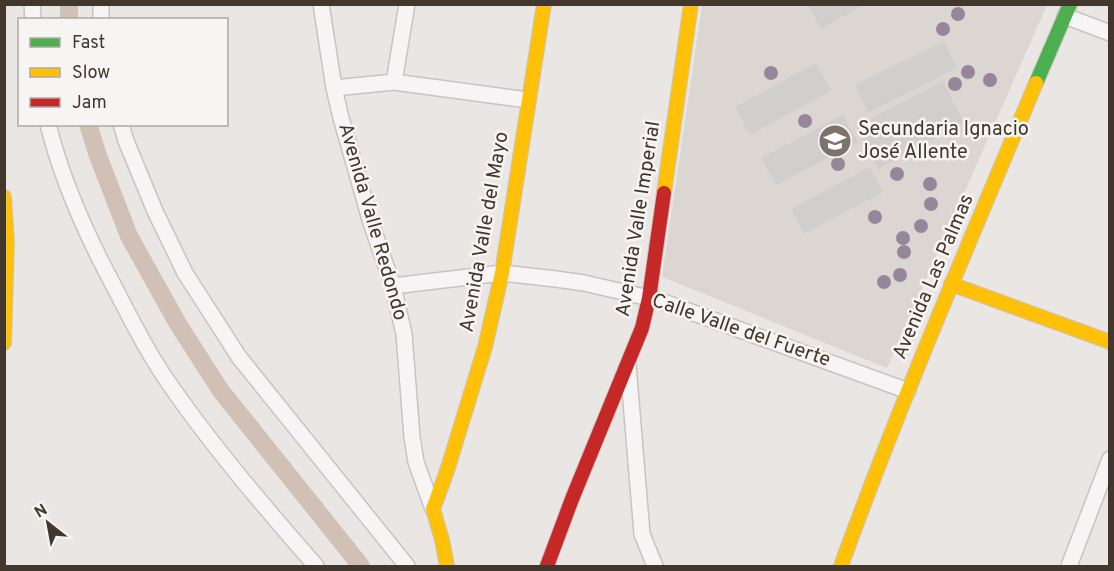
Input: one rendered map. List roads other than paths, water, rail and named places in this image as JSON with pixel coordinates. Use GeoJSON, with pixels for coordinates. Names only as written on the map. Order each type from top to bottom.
{"type":"FeatureCollection","features":[{"type":"Feature","properties":{"kind":"street","name":"Avenida Valle Redondo"},"geometry":{"type":"LineString","coordinates":[[321,4],[341,118],[371,223],[393,286],[404,334],[416,462],[433,509]]}},
{"type":"Feature","properties":{"kind":"street"},"geometry":{"type":"LineString","coordinates":[[394,82],[407,4]]}},
{"type":"Feature","properties":{"kind":"street","name":"Avenida Valle del Mayo"},"geometry":{"type":"LineString","coordinates":[[433,509],[485,346],[502,273],[544,4]]}},
{"type":"Feature","properties":{"kind":"street","name":"Avenida Valle Imperial"},"geometry":{"type":"LineString","coordinates":[[547,567],[642,327],[649,298],[691,4]]}},
{"type":"Feature","properties":{"kind":"street"},"geometry":{"type":"LineString","coordinates":[[1068,10],[1110,33]]}},
{"type":"Feature","properties":{"kind":"street","name":"Avenida Las Palmas"},"geometry":{"type":"LineString","coordinates":[[841,567],[951,284],[1068,10]]}},
{"type":"Feature","properties":{"kind":"street"},"geometry":{"type":"LineString","coordinates":[[334,88],[394,82],[528,100]]}},
{"type":"Feature","properties":{"kind":"street"},"geometry":{"type":"LineString","coordinates":[[48,126],[56,157],[78,216],[139,335],[174,392],[267,510],[316,567]]}},
{"type":"Feature","properties":{"kind":"street"},"geometry":{"type":"LineString","coordinates":[[122,126],[155,211],[184,273],[239,357],[406,567]]}},
{"type":"Feature","properties":{"kind":"street"},"geometry":{"type":"LineString","coordinates":[[4,197],[7,241],[4,343]]}},
{"type":"Feature","properties":{"kind":"street","name":"Calle Valle del Fuerte"},"geometry":{"type":"LineString","coordinates":[[393,286],[502,273],[584,284],[669,304],[908,391]]}},
{"type":"Feature","properties":{"kind":"street"},"geometry":{"type":"LineString","coordinates":[[951,284],[1110,342]]}},
{"type":"Feature","properties":{"kind":"street"},"geometry":{"type":"LineString","coordinates":[[627,361],[642,534],[655,567]]}},
{"type":"Feature","properties":{"kind":"street"},"geometry":{"type":"LineString","coordinates":[[1069,567],[1110,459]]}},
{"type":"Feature","properties":{"kind":"street"},"geometry":{"type":"LineString","coordinates":[[433,509],[447,567]]}},
{"type":"Feature","properties":{"kind":"waterway"},"geometry":{"type":"LineString","coordinates":[[69,4],[69,18]]}},
{"type":"Feature","properties":{"kind":"waterway"},"geometry":{"type":"LineString","coordinates":[[89,126],[129,236],[178,324],[221,391],[361,566]]}},
{"type":"Feature","properties":{"kind":"place","name":"Secundaria Ignacio José Allente"},"geometry":{"type":"Point","coordinates":[835,141]}}]}
